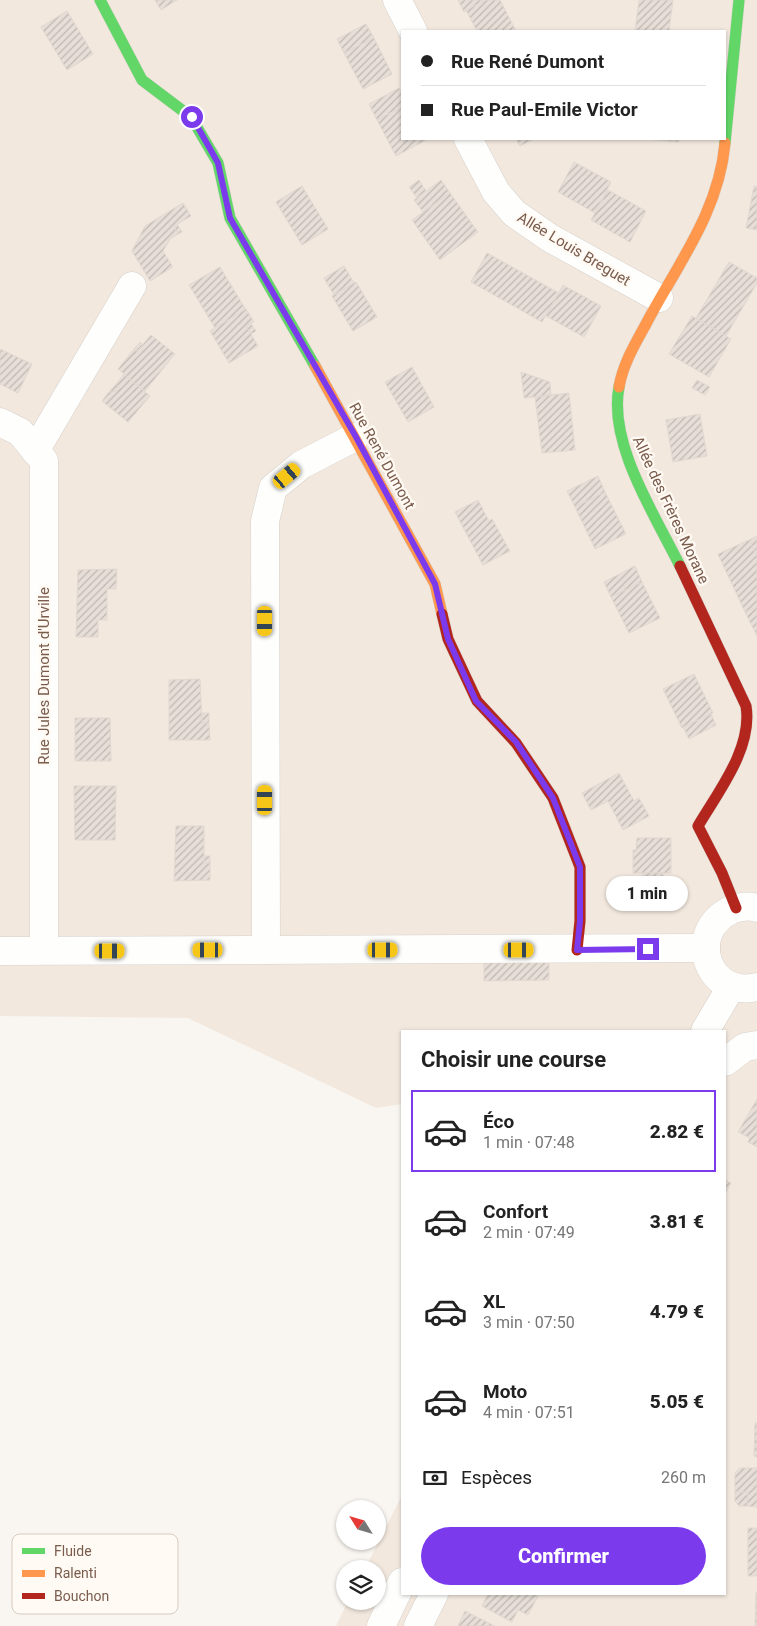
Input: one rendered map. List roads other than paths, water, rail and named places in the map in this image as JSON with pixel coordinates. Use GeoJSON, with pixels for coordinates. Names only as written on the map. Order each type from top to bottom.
{"type":"FeatureCollection","features":[{"type":"Feature","properties":{"kind":"street","name":"Rue René Dumont"},"geometry":{"type":"LineString","coordinates":[[100,0],[142,80],[192,117],[218,163],[230,218],[356,437],[435,584],[448,639],[476,701],[516,742],[553,798],[580,867],[580,921],[577,950]]}},
{"type":"Feature","properties":{"kind":"street"},"geometry":{"type":"LineString","coordinates":[[397,0],[412,30]]}},
{"type":"Feature","properties":{"kind":"street","name":"Allée des Frères Morane"},"geometry":{"type":"LineString","coordinates":[[726,136],[739,0]]}},
{"type":"Feature","properties":{"kind":"street","name":"Allée Louis Breguet"},"geometry":{"type":"LineString","coordinates":[[469,140],[496,192],[514,213],[542,233],[659,298]]}},
{"type":"Feature","properties":{"kind":"street","name":"Allée des Frères Morane"},"geometry":{"type":"LineString","coordinates":[[726,140],[723,167],[718,188],[701,227],[659,298],[629,355],[617,392],[617,415],[620,438],[629,462],[736,681],[747,708],[747,724],[742,743],[698,826],[720,868],[746,908]]}},
{"type":"Feature","properties":{"kind":"street"},"geometry":{"type":"LineString","coordinates":[[35,451],[132,286]]}},
{"type":"Feature","properties":{"kind":"street","name":"Rue Jules Dumont d'Urville"},"geometry":{"type":"LineString","coordinates":[[0,422],[20,432],[44,461],[44,950]]}},
{"type":"Feature","properties":{"kind":"street"},"geometry":{"type":"LineString","coordinates":[[266,950],[265,521],[273,488],[301,465],[356,437]]}},
{"type":"Feature","properties":{"kind":"street"},"geometry":{"type":"LineString","coordinates":[[707,1030],[744,987],[720,980],[711,970],[706,957],[706,941],[711,926],[721,915],[746,908]]}},
{"type":"Feature","properties":{"kind":"street"},"geometry":{"type":"LineString","coordinates":[[0,950],[577,950],[706,948]]}},
{"type":"Feature","properties":{"kind":"street"},"geometry":{"type":"LineString","coordinates":[[726,1061],[745,1047],[757,1045]]}},
{"type":"Feature","properties":{"kind":"street"},"geometry":{"type":"LineString","coordinates":[[381,1626],[401,1584]]}},
{"type":"Feature","properties":{"kind":"street"},"geometry":{"type":"LineString","coordinates":[[418,1626],[434,1595]]}}]}
